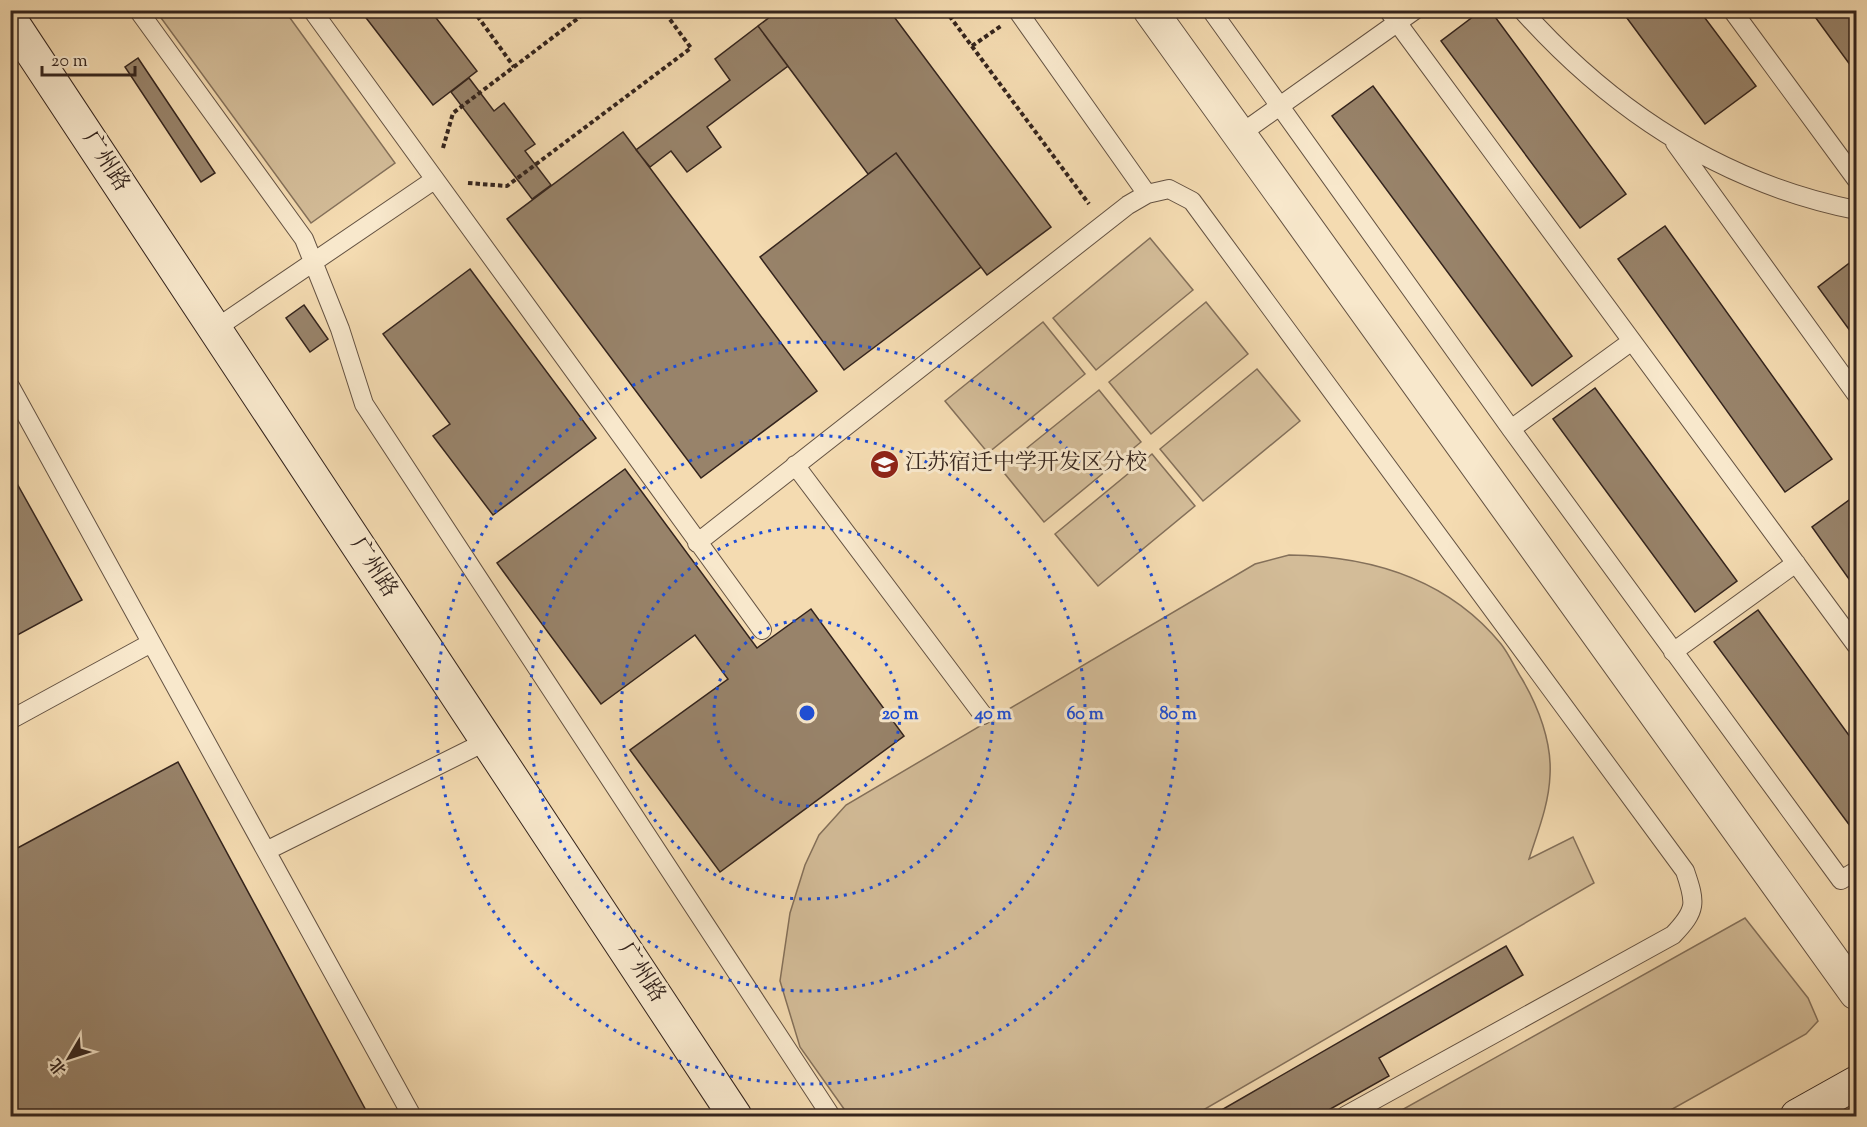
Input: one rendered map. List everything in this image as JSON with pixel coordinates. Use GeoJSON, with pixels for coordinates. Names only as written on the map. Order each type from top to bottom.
{"type":"FeatureCollection","features":[{"type":"Feature","properties":{"kind":"main road"},"geometry":{"type":"LineString","coordinates":[[1149,10],[1857,993]]}},
{"type":"Feature","properties":{"kind":"main road","name":"广州路"},"geometry":{"type":"LineString","coordinates":[[10,19],[735,1116]]}},
{"type":"Feature","properties":{"kind":"main road"},"geometry":{"type":"LineString","coordinates":[[1797,1116],[1857,1083]]}},
{"type":"Feature","properties":{"kind":"lane"},"geometry":{"type":"LineString","coordinates":[[138,10],[304,239],[340,329],[364,404],[831,1116]]}},
{"type":"Feature","properties":{"kind":"lane"},"geometry":{"type":"LineString","coordinates":[[312,10],[762,630]]}},
{"type":"Feature","properties":{"kind":"lane"},"geometry":{"type":"LineString","coordinates":[[1211,10],[1511,429],[1841,880],[1857,871]]}},
{"type":"Feature","properties":{"kind":"lane"},"geometry":{"type":"LineString","coordinates":[[1239,135],[1280,106],[1393,17],[1415,10]]}},
{"type":"Feature","properties":{"kind":"lane"},"geometry":{"type":"LineString","coordinates":[[1522,10],[1553,45],[1593,82],[1671,138],[1730,169],[1780,190],[1857,210]]}},
{"type":"Feature","properties":{"kind":"lane"},"geometry":{"type":"LineString","coordinates":[[1732,10],[1857,179]]}},
{"type":"Feature","properties":{"kind":"lane"},"geometry":{"type":"LineString","coordinates":[[1017,12],[1147,194]]}},
{"type":"Feature","properties":{"kind":"lane"},"geometry":{"type":"LineString","coordinates":[[1393,17],[1857,645]]}},
{"type":"Feature","properties":{"kind":"lane"},"geometry":{"type":"LineString","coordinates":[[1671,138],[1857,394]]}},
{"type":"Feature","properties":{"kind":"lane"},"geometry":{"type":"LineString","coordinates":[[216,330],[434,180]]}},
{"type":"Feature","properties":{"kind":"lane"},"geometry":{"type":"LineString","coordinates":[[697,543],[1104,224],[1147,194],[1168,189],[1192,201],[1685,872],[1695,905],[1686,921],[1673,935],[1345,1116]]}},
{"type":"Feature","properties":{"kind":"lane"},"geometry":{"type":"LineString","coordinates":[[1511,429],[1632,341]]}},
{"type":"Feature","properties":{"kind":"lane"},"geometry":{"type":"LineString","coordinates":[[10,386],[412,1116]]}},
{"type":"Feature","properties":{"kind":"lane"},"geometry":{"type":"LineString","coordinates":[[795,465],[983,715]]}},
{"type":"Feature","properties":{"kind":"lane"},"geometry":{"type":"LineString","coordinates":[[1673,652],[1796,563]]}},
{"type":"Feature","properties":{"kind":"lane"},"geometry":{"type":"LineString","coordinates":[[10,720],[151,643]]}},
{"type":"Feature","properties":{"kind":"lane"},"geometry":{"type":"LineString","coordinates":[[266,851],[487,741]]}},
{"type":"Feature","properties":{"kind":"path"},"geometry":{"type":"LineString","coordinates":[[472,10],[514,67]]}},
{"type":"Feature","properties":{"kind":"path"},"geometry":{"type":"LineString","coordinates":[[589,10],[453,113],[434,180],[507,186],[691,48],[665,11]]}},
{"type":"Feature","properties":{"kind":"path"},"geometry":{"type":"LineString","coordinates":[[945,10],[1104,224]]}},
{"type":"Feature","properties":{"kind":"path"},"geometry":{"type":"LineString","coordinates":[[972,46],[1017,12]]}},
{"type":"Feature","properties":{"kind":"shaded area"},"geometry":{"type":"Polygon","coordinates":[[[156,11],[285,11],[395,163],[311,223],[156,11]]]}},
{"type":"Feature","properties":{"kind":"shaded area"},"geometry":{"type":"Polygon","coordinates":[[[1150,238],[1193,290],[1096,370],[1053,318],[1150,238]]]}},
{"type":"Feature","properties":{"kind":"shaded area"},"geometry":{"type":"Polygon","coordinates":[[[1206,302],[1248,354],[1151,434],[1109,382],[1206,302]]]}},
{"type":"Feature","properties":{"kind":"shaded area"},"geometry":{"type":"Polygon","coordinates":[[[1043,322],[1085,374],[988,453],[945,401],[1043,322]]]}},
{"type":"Feature","properties":{"kind":"shaded area"},"geometry":{"type":"Polygon","coordinates":[[[1257,369],[1300,421],[1203,501],[1160,449],[1257,369]]]}},
{"type":"Feature","properties":{"kind":"shaded area"},"geometry":{"type":"Polygon","coordinates":[[[1099,390],[1141,442],[1044,522],[1001,469],[1099,390]]]}},
{"type":"Feature","properties":{"kind":"shaded area"},"geometry":{"type":"Polygon","coordinates":[[[1152,454],[1195,506],[1098,586],[1055,534],[1152,454]]]}},
{"type":"Feature","properties":{"kind":"shaded area"},"geometry":{"type":"Polygon","coordinates":[[[1289,555],[1349,560],[1406,575],[1457,602],[1480,621],[1501,644],[1528,690],[1543,725],[1549,750],[1548,796],[1529,859],[1573,837],[1594,883],[1193,1116],[849,1116],[800,1047],[780,981],[790,913],[805,865],[819,835],[846,805],[1255,564],[1289,555]]]}},
{"type":"Feature","properties":{"kind":"shaded area"},"geometry":{"type":"Polygon","coordinates":[[[1745,918],[1808,998],[1818,1021],[1806,1034],[1660,1116],[1391,1116],[1745,918]]]}},
{"type":"Feature","properties":{"kind":"building"},"geometry":{"type":"Polygon","coordinates":[[[360,10],[430,10],[477,71],[433,105],[360,10]]]}},
{"type":"Feature","properties":{"kind":"building"},"geometry":{"type":"Polygon","coordinates":[[[779,10],[889,10],[1051,227],[987,275],[896,153],[868,174],[758,26],[779,10]]]}},
{"type":"Feature","properties":{"kind":"building"},"geometry":{"type":"Polygon","coordinates":[[[1482,10],[1490,10],[1626,194],[1580,228],[1441,41],[1482,10]]]}},
{"type":"Feature","properties":{"kind":"building"},"geometry":{"type":"Polygon","coordinates":[[[1621,10],[1699,10],[1756,86],[1705,124],[1621,10]]]}},
{"type":"Feature","properties":{"kind":"building"},"geometry":{"type":"Polygon","coordinates":[[[1810,10],[1856,10],[1856,73],[1810,10]]]}},
{"type":"Feature","properties":{"kind":"building"},"geometry":{"type":"Polygon","coordinates":[[[758,26],[788,66],[707,127],[721,147],[687,172],[671,151],[650,167],[636,150],[730,80],[715,59],[758,26]]]}},
{"type":"Feature","properties":{"kind":"building"},"geometry":{"type":"Polygon","coordinates":[[[138,58],[215,173],[201,182],[125,67],[138,58]]]}},
{"type":"Feature","properties":{"kind":"building"},"geometry":{"type":"Polygon","coordinates":[[[469,78],[494,111],[504,103],[535,144],[525,151],[551,185],[532,199],[451,92],[469,78]]]}},
{"type":"Feature","properties":{"kind":"building"},"geometry":{"type":"Polygon","coordinates":[[[1373,86],[1572,356],[1532,386],[1332,116],[1373,86]]]}},
{"type":"Feature","properties":{"kind":"building"},"geometry":{"type":"Polygon","coordinates":[[[623,132],[817,391],[701,478],[507,219],[623,132]]]}},
{"type":"Feature","properties":{"kind":"building"},"geometry":{"type":"Polygon","coordinates":[[[896,153],[981,267],[844,370],[760,257],[896,153]]]}},
{"type":"Feature","properties":{"kind":"building"},"geometry":{"type":"Polygon","coordinates":[[[1665,226],[1832,459],[1785,492],[1618,259],[1665,226]]]}},
{"type":"Feature","properties":{"kind":"building"},"geometry":{"type":"Polygon","coordinates":[[[1856,258],[1856,339],[1818,287],[1856,258]]]}},
{"type":"Feature","properties":{"kind":"building"},"geometry":{"type":"Polygon","coordinates":[[[470,269],[596,438],[493,515],[433,436],[450,424],[383,334],[470,269]]]}},
{"type":"Feature","properties":{"kind":"building"},"geometry":{"type":"Polygon","coordinates":[[[304,305],[328,339],[310,352],[286,318],[304,305]]]}},
{"type":"Feature","properties":{"kind":"building"},"geometry":{"type":"Polygon","coordinates":[[[1595,388],[1737,581],[1695,612],[1553,419],[1595,388]]]}},
{"type":"Feature","properties":{"kind":"building"},"geometry":{"type":"Polygon","coordinates":[[[625,469],[757,648],[811,609],[904,736],[720,872],[630,750],[728,679],[695,635],[601,704],[497,563],[625,469]]]}},
{"type":"Feature","properties":{"kind":"building"},"geometry":{"type":"Polygon","coordinates":[[[10,471],[82,600],[10,639],[10,471]]]}},
{"type":"Feature","properties":{"kind":"building"},"geometry":{"type":"Polygon","coordinates":[[[1856,495],[1856,589],[1812,527],[1856,495]]]}},
{"type":"Feature","properties":{"kind":"building"},"geometry":{"type":"Polygon","coordinates":[[[1758,610],[1856,745],[1856,834],[1714,642],[1758,610]]]}},
{"type":"Feature","properties":{"kind":"building"},"geometry":{"type":"Polygon","coordinates":[[[178,762],[369,1116],[10,1116],[10,852],[178,762]]]}},
{"type":"Feature","properties":{"kind":"building"},"geometry":{"type":"Polygon","coordinates":[[[1506,946],[1523,975],[1379,1058],[1389,1076],[1318,1116],[1211,1116],[1506,946]]]}},
{"type":"Feature","properties":{"kind":"place","name":"江苏宿迁中学开发区分校"},"geometry":{"type":"Point","coordinates":[884,464]}}]}
